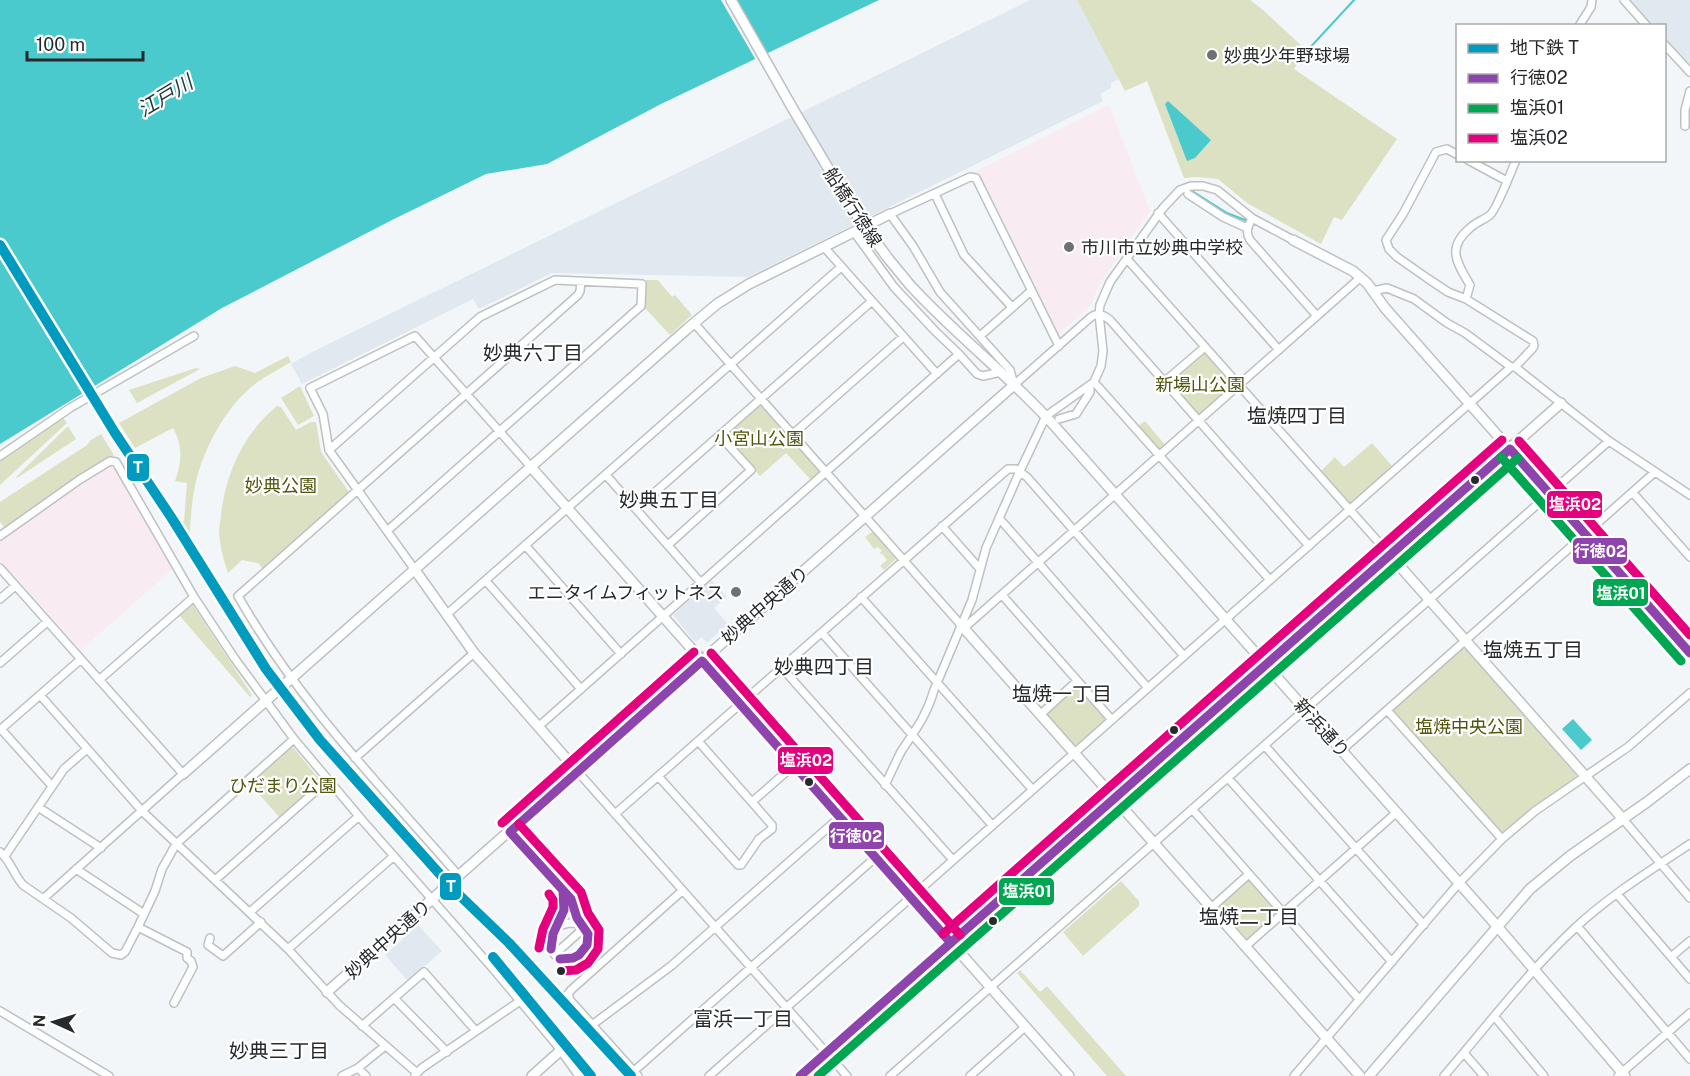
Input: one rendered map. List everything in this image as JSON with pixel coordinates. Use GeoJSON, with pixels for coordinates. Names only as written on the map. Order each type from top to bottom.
{"type":"FeatureCollection","features":[{"type":"Feature","properties":{"kind":"street","name":"船橋行徳線"},"geometry":{"type":"LineString","coordinates":[[731,0],[830,173],[887,257],[938,315],[1014,385]]}},
{"type":"Feature","properties":{"kind":"street"},"geometry":{"type":"LineString","coordinates":[[1580,24],[1591,7],[1592,0]]}},
{"type":"Feature","properties":{"kind":"street"},"geometry":{"type":"LineString","coordinates":[[1624,0],[1645,24]]}},
{"type":"Feature","properties":{"kind":"street"},"geometry":{"type":"LineString","coordinates":[[1666,45],[1690,72]]}},
{"type":"Feature","properties":{"kind":"street"},"geometry":{"type":"LineString","coordinates":[[1685,126],[1685,110],[1690,91]]}},
{"type":"Feature","properties":{"kind":"street"},"geometry":{"type":"LineString","coordinates":[[711,1075],[1032,789],[1532,350],[1533,341],[1466,299],[1441,287],[1389,249],[1386,240],[1403,214],[1436,152],[1447,149],[1456,154]]}},
{"type":"Feature","properties":{"kind":"street"},"geometry":{"type":"LineString","coordinates":[[1472,162],[1507,181]]}},
{"type":"Feature","properties":{"kind":"street"},"geometry":{"type":"LineString","coordinates":[[1466,299],[1470,285],[1456,262],[1456,252],[1462,236],[1491,214],[1515,162]]}},
{"type":"Feature","properties":{"kind":"street"},"geometry":{"type":"LineString","coordinates":[[44,898],[694,323],[717,304],[749,284],[890,214],[970,177],[976,178],[1059,346]]}},
{"type":"Feature","properties":{"kind":"street"},"geometry":{"type":"LineString","coordinates":[[1059,419],[1076,414],[1090,392],[1101,366],[1103,351],[1099,314],[1100,305],[1110,282],[1158,213],[1180,190],[1197,185],[1210,187],[1252,218],[1361,277],[1385,308],[1690,652]]}},
{"type":"Feature","properties":{"kind":"street"},"geometry":{"type":"LineString","coordinates":[[935,194],[964,255],[1012,308]]}},
{"type":"Feature","properties":{"kind":"street"},"geometry":{"type":"LineString","coordinates":[[1188,194],[1223,217],[1247,228]]}},
{"type":"Feature","properties":{"kind":"street"},"geometry":{"type":"LineString","coordinates":[[1158,213],[1279,350]]}},
{"type":"Feature","properties":{"kind":"street"},"geometry":{"type":"LineString","coordinates":[[890,214],[913,246],[940,292],[1010,370],[1014,385],[1093,315],[1099,314],[1110,320],[1309,546]]}},
{"type":"Feature","properties":{"kind":"street"},"geometry":{"type":"LineString","coordinates":[[1252,218],[1247,228],[1250,240],[1317,316]]}},
{"type":"Feature","properties":{"kind":"street"},"geometry":{"type":"LineString","coordinates":[[854,232],[894,286],[980,376],[1001,372]]}},
{"type":"Feature","properties":{"kind":"street"},"geometry":{"type":"LineString","coordinates":[[824,247],[937,374]]}},
{"type":"Feature","properties":{"kind":"street"},"geometry":{"type":"LineString","coordinates":[[1127,259],[1623,819],[1690,898]]}},
{"type":"Feature","properties":{"kind":"street"},"geometry":{"type":"LineString","coordinates":[[446,615],[841,267]]}},
{"type":"Feature","properties":{"kind":"street"},"geometry":{"type":"LineString","coordinates":[[963,627],[1361,277]]}},
{"type":"Feature","properties":{"kind":"street"},"geometry":{"type":"LineString","coordinates":[[329,450],[480,317],[555,280],[642,284],[641,306],[387,531]]}},
{"type":"Feature","properties":{"kind":"street"},"geometry":{"type":"LineString","coordinates":[[459,876],[330,729],[268,645],[238,596],[578,295],[581,281]]}},
{"type":"Feature","properties":{"kind":"street"},"geometry":{"type":"LineString","coordinates":[[1373,291],[1388,288],[1414,299],[1513,367],[1609,441],[1690,495]]}},
{"type":"Feature","properties":{"kind":"street"},"geometry":{"type":"LineString","coordinates":[[980,336],[1031,291]]}},
{"type":"Feature","properties":{"kind":"street"},"geometry":{"type":"LineString","coordinates":[[636,509],[872,301]]}},
{"type":"Feature","properties":{"kind":"street"},"geometry":{"type":"LineString","coordinates":[[694,323],[1360,1076]]}},
{"type":"Feature","properties":{"kind":"street"},"geometry":{"type":"LineString","coordinates":[[0,456],[70,408],[194,336]]}},
{"type":"Feature","properties":{"kind":"street"},"geometry":{"type":"LineString","coordinates":[[847,1076],[474,653],[329,450],[323,414],[310,388],[415,336],[1069,1076]]}},
{"type":"Feature","properties":{"kind":"street"},"geometry":{"type":"LineString","coordinates":[[793,434],[903,337]]}},
{"type":"Feature","properties":{"kind":"street"},"geometry":{"type":"LineString","coordinates":[[1164,382],[1205,346]]}},
{"type":"Feature","properties":{"kind":"street"},"geometry":{"type":"LineString","coordinates":[[538,727],[959,354]]}},
{"type":"Feature","properties":{"kind":"street"},"geometry":{"type":"LineString","coordinates":[[885,785],[902,751],[930,705],[937,682],[963,627],[986,548],[1046,416],[1092,384]]}},
{"type":"Feature","properties":{"kind":"street"},"geometry":{"type":"LineString","coordinates":[[1092,384],[1270,580]]}},
{"type":"Feature","properties":{"kind":"street","name":"新浜通り"},"geometry":{"type":"LineString","coordinates":[[1014,385],[1046,416],[1397,812],[1535,970],[1621,1075]]}},
{"type":"Feature","properties":{"kind":"street","name":"妙典中央通り"},"geometry":{"type":"LineString","coordinates":[[327,992],[1014,385]]}},
{"type":"Feature","properties":{"kind":"street"},"geometry":{"type":"LineString","coordinates":[[800,1076],[1561,403]]}},
{"type":"Feature","properties":{"kind":"street"},"geometry":{"type":"LineString","coordinates":[[668,545],[751,470],[720,436]]}},
{"type":"Feature","properties":{"kind":"street"},"geometry":{"type":"LineString","coordinates":[[890,1076],[1609,441]]}},
{"type":"Feature","properties":{"kind":"street"},"geometry":{"type":"LineString","coordinates":[[0,536],[61,492],[110,461],[116,462],[194,597],[266,702],[328,780],[520,1001],[579,1076]]}},
{"type":"Feature","properties":{"kind":"street"},"geometry":{"type":"LineString","coordinates":[[615,814],[1003,471],[1012,468],[1020,471],[1184,656]]}},
{"type":"Feature","properties":{"kind":"street"},"geometry":{"type":"LineString","coordinates":[[1342,750],[1655,472]]}},
{"type":"Feature","properties":{"kind":"street"},"geometry":{"type":"LineString","coordinates":[[606,475],[701,583]]}},
{"type":"Feature","properties":{"kind":"street"},"geometry":{"type":"LineString","coordinates":[[1633,493],[1690,557]]}},
{"type":"Feature","properties":{"kind":"street"},"geometry":{"type":"LineString","coordinates":[[999,518],[1148,688]]}},
{"type":"Feature","properties":{"kind":"street"},"geometry":{"type":"LineString","coordinates":[[942,526],[980,570]]}},
{"type":"Feature","properties":{"kind":"street"},"geometry":{"type":"LineString","coordinates":[[525,545],[621,654]]}},
{"type":"Feature","properties":{"kind":"street"},"geometry":{"type":"LineString","coordinates":[[0,568],[183,774]]}},
{"type":"Feature","properties":{"kind":"street"},"geometry":{"type":"LineString","coordinates":[[486,581],[581,689]]}},
{"type":"Feature","properties":{"kind":"street"},"geometry":{"type":"LineString","coordinates":[[0,599],[15,586]]}},
{"type":"Feature","properties":{"kind":"street"},"geometry":{"type":"LineString","coordinates":[[1002,594],[1112,720]]}},
{"type":"Feature","properties":{"kind":"street"},"geometry":{"type":"LineString","coordinates":[[99,680],[194,597]]}},
{"type":"Feature","properties":{"kind":"street"},"geometry":{"type":"LineString","coordinates":[[861,597],[1032,789]]}},
{"type":"Feature","properties":{"kind":"street"},"geometry":{"type":"LineString","coordinates":[[0,663],[47,622]]}},
{"type":"Feature","properties":{"kind":"street"},"geometry":{"type":"LineString","coordinates":[[822,633],[992,825]]}},
{"type":"Feature","properties":{"kind":"street"},"geometry":{"type":"LineString","coordinates":[[355,758],[474,653]]}},
{"type":"Feature","properties":{"kind":"street"},"geometry":{"type":"LineString","coordinates":[[52,786],[1,730],[80,660]]}},
{"type":"Feature","properties":{"kind":"street"},"geometry":{"type":"LineString","coordinates":[[782,668],[952,860]]}},
{"type":"Feature","properties":{"kind":"street"},"geometry":{"type":"LineString","coordinates":[[1041,714],[1077,681]]}},
{"type":"Feature","properties":{"kind":"street"},"geometry":{"type":"LineString","coordinates":[[1294,1076],[1459,883],[1502,839],[1535,812],[1628,747],[1690,693]]}},
{"type":"Feature","properties":{"kind":"street"},"geometry":{"type":"LineString","coordinates":[[40,695],[142,811],[261,922],[362,1026],[416,1074],[520,1001]]}},
{"type":"Feature","properties":{"kind":"street"},"geometry":{"type":"LineString","coordinates":[[1387,710],[1502,839]]}},
{"type":"Feature","properties":{"kind":"street"},"geometry":{"type":"LineString","coordinates":[[87,748],[64,769],[39,807],[2,854],[23,885],[44,898],[116,955],[121,955],[125,952],[138,927],[155,891],[162,869],[176,844],[294,739]]}},
{"type":"Feature","properties":{"kind":"street"},"geometry":{"type":"LineString","coordinates":[[658,776],[738,865],[741,865],[759,839],[772,828],[772,825],[698,741]]}},
{"type":"Feature","properties":{"kind":"street"},"geometry":{"type":"LineString","coordinates":[[1265,746],[1424,925]]}},
{"type":"Feature","properties":{"kind":"street"},"geometry":{"type":"LineString","coordinates":[[752,802],[794,765]]}},
{"type":"Feature","properties":{"kind":"street"},"geometry":{"type":"LineString","coordinates":[[1369,1076],[1497,926],[1543,878],[1690,769]]}},
{"type":"Feature","properties":{"kind":"street"},"geometry":{"type":"LineString","coordinates":[[1228,778],[1392,962]]}},
{"type":"Feature","properties":{"kind":"street"},"geometry":{"type":"LineString","coordinates":[[216,880],[328,780]]}},
{"type":"Feature","properties":{"kind":"street"},"geometry":{"type":"LineString","coordinates":[[39,807],[101,848]]}},
{"type":"Feature","properties":{"kind":"street"},"geometry":{"type":"LineString","coordinates":[[1192,809],[1359,999]]}},
{"type":"Feature","properties":{"kind":"street"},"geometry":{"type":"LineString","coordinates":[[1246,946],[1397,812]]}},
{"type":"Feature","properties":{"kind":"street"},"geometry":{"type":"LineString","coordinates":[[250,912],[359,816]]}},
{"type":"Feature","properties":{"kind":"street"},"geometry":{"type":"LineString","coordinates":[[592,1025],[671,966],[840,817]]}},
{"type":"Feature","properties":{"kind":"street"},"geometry":{"type":"LineString","coordinates":[[510,832],[571,899],[577,918],[588,934],[586,945],[579,955],[567,959],[555,954],[550,942],[565,910],[563,891]]}},
{"type":"Feature","properties":{"kind":"street"},"geometry":{"type":"LineString","coordinates":[[1444,1076],[1535,970],[1577,926],[1617,894],[1690,844]]}},
{"type":"Feature","properties":{"kind":"street"},"geometry":{"type":"LineString","coordinates":[[288,949],[394,856]]}},
{"type":"Feature","properties":{"kind":"street"},"geometry":{"type":"LineString","coordinates":[[682,891],[568,994],[570,1000],[636,1073],[876,857]]}},
{"type":"Feature","properties":{"kind":"street"},"geometry":{"type":"LineString","coordinates":[[76,869],[144,914]]}},
{"type":"Feature","properties":{"kind":"street"},"geometry":{"type":"LineString","coordinates":[[1211,908],[1249,874]]}},
{"type":"Feature","properties":{"kind":"street"},"geometry":{"type":"LineString","coordinates":[[1617,894],[1690,979]]}},
{"type":"Feature","properties":{"kind":"street"},"geometry":{"type":"LineString","coordinates":[[210,938],[208,945],[223,956],[261,922]]}},
{"type":"Feature","properties":{"kind":"street"},"geometry":{"type":"LineString","coordinates":[[559,926],[569,923],[583,926]]}},
{"type":"Feature","properties":{"kind":"street"},"geometry":{"type":"LineString","coordinates":[[555,954],[583,926]]}},
{"type":"Feature","properties":{"kind":"street"},"geometry":{"type":"LineString","coordinates":[[1577,926],[1690,1059]]}},
{"type":"Feature","properties":{"kind":"street"},"geometry":{"type":"LineString","coordinates":[[138,927],[188,952],[187,958],[193,967],[174,1003]]}},
{"type":"Feature","properties":{"kind":"street"},"geometry":{"type":"LineString","coordinates":[[1671,957],[1690,941]]}},
{"type":"Feature","properties":{"kind":"street"},"geometry":{"type":"LineString","coordinates":[[362,1026],[424,972],[476,1031]]}},
{"type":"Feature","properties":{"kind":"street"},"geometry":{"type":"LineString","coordinates":[[394,998],[447,1052]]}},
{"type":"Feature","properties":{"kind":"street"},"geometry":{"type":"LineString","coordinates":[[0,1011],[109,1076]]}},
{"type":"Feature","properties":{"kind":"street"},"geometry":{"type":"LineString","coordinates":[[1621,1075],[1690,1013]]}},
{"type":"Feature","properties":{"kind":"street"},"geometry":{"type":"LineString","coordinates":[[1495,1017],[1544,1076]]}},
{"type":"Feature","properties":{"kind":"street"},"geometry":{"type":"LineString","coordinates":[[970,1076],[1025,1027]]}},
{"type":"Feature","properties":{"kind":"street"},"geometry":{"type":"LineString","coordinates":[[342,1076],[358,1068],[385,1046]]}},
{"type":"Feature","properties":{"kind":"street"},"geometry":{"type":"LineString","coordinates":[[532,1076],[560,1051]]}},
{"type":"Feature","properties":{"kind":"street"},"geometry":{"type":"LineString","coordinates":[[1464,1053],[1484,1076]]}},
{"type":"Feature","properties":{"kind":"street"},"geometry":{"type":"LineString","coordinates":[[358,1068],[366,1076]]}},
{"type":"Feature","properties":{"kind":"shaded area"},"geometry":{"type":"Polygon","coordinates":[[[1030,0],[1077,0],[1119,79],[1111,83],[1111,88],[1100,94],[1103,101],[748,277],[552,273],[479,309],[473,299],[302,384],[291,364],[312,352],[1030,0]]]}},
{"type":"Feature","properties":{"kind":"shaded area"},"geometry":{"type":"Polygon","coordinates":[[[1629,0],[1690,0],[1690,67],[1666,40],[1666,24],[1651,24],[1629,0]]]}},
{"type":"Feature","properties":{"kind":"shaded area","name":"市川市立妙典中学校"},"geometry":{"type":"Polygon","coordinates":[[[1106,106],[1110,107],[1150,211],[1100,283],[1090,306],[1059,334],[1056,334],[976,171],[1106,106]]]}},
{"type":"Feature","properties":{"kind":"shaded area"},"geometry":{"type":"Polygon","coordinates":[[[108,466],[114,467],[173,569],[81,650],[0,560],[0,540],[108,466]]]}},
{"type":"Feature","properties":{"kind":"shaded area"},"geometry":{"type":"Polygon","coordinates":[[[711,580],[727,597],[714,608],[728,624],[707,643],[702,637],[695,642],[673,615],[711,580]]]}},
{"type":"Feature","properties":{"kind":"shaded area"},"geometry":{"type":"Polygon","coordinates":[[[418,925],[442,951],[408,981],[385,955],[418,925]]]}},
{"type":"Feature","properties":{"kind":"green space"},"geometry":{"type":"Polygon","coordinates":[[[1077,0],[1250,0],[1306,50],[1294,69],[1397,139],[1342,220],[1334,217],[1321,244],[1247,203],[1218,179],[1184,178],[1147,81],[1125,91],[1077,0]]]}},
{"type":"Feature","properties":{"kind":"green space"},"geometry":{"type":"Polygon","coordinates":[[[646,280],[658,280],[672,297],[675,295],[692,315],[670,335],[644,307],[646,280]]]}},
{"type":"Feature","properties":{"kind":"green space","name":"新場山公園"},"geometry":{"type":"Polygon","coordinates":[[[1200,353],[1205,353],[1231,384],[1231,389],[1201,415],[1197,415],[1169,384],[1170,380],[1200,353]]]}},
{"type":"Feature","properties":{"kind":"green space","name":"妙典公園"},"geometry":{"type":"Polygon","coordinates":[[[288,356],[291,362],[263,378],[247,391],[236,402],[217,430],[197,476],[189,538],[180,523],[184,521],[187,483],[175,481],[180,454],[179,441],[173,428],[135,448],[119,423],[201,378],[235,366],[255,373],[288,356]]]}},
{"type":"Feature","properties":{"kind":"green space"},"geometry":{"type":"Polygon","coordinates":[[[196,368],[200,369],[137,403],[129,390],[196,368]]]}},
{"type":"Feature","properties":{"kind":"green space"},"geometry":{"type":"Polygon","coordinates":[[[300,386],[314,416],[298,425],[281,398],[300,386]]]}},
{"type":"Feature","properties":{"kind":"green space","name":"小宮山公園"},"geometry":{"type":"Polygon","coordinates":[[[760,405],[763,405],[819,468],[819,473],[811,480],[786,453],[760,476],[726,438],[726,434],[760,405]]]}},
{"type":"Feature","properties":{"kind":"green space","name":"妙典公園"},"geometry":{"type":"Polygon","coordinates":[[[277,406],[281,407],[296,430],[311,422],[316,422],[321,452],[349,492],[263,569],[258,563],[242,560],[228,573],[219,532],[227,483],[246,441],[255,428],[277,406]]]}},
{"type":"Feature","properties":{"kind":"green space"},"geometry":{"type":"Polygon","coordinates":[[[63,418],[67,423],[0,485],[0,458],[63,418]]]}},
{"type":"Feature","properties":{"kind":"green space"},"geometry":{"type":"Polygon","coordinates":[[[1145,421],[1166,446],[1160,451],[1137,427],[1145,421]]]}},
{"type":"Feature","properties":{"kind":"green space"},"geometry":{"type":"Polygon","coordinates":[[[68,426],[76,439],[16,477],[68,426]]]}},
{"type":"Feature","properties":{"kind":"green space"},"geometry":{"type":"Polygon","coordinates":[[[101,434],[114,455],[75,479],[5,529],[0,522],[0,502],[101,434]]]}},
{"type":"Feature","properties":{"kind":"green space"},"geometry":{"type":"Polygon","coordinates":[[[1372,443],[1393,467],[1353,503],[1350,503],[1321,471],[1335,457],[1344,467],[1372,443]]]}},
{"type":"Feature","properties":{"kind":"green space"},"geometry":{"type":"Polygon","coordinates":[[[873,531],[896,559],[884,570],[880,566],[887,560],[879,554],[882,551],[878,547],[874,549],[865,537],[873,531]]]}},
{"type":"Feature","properties":{"kind":"green space"},"geometry":{"type":"Polygon","coordinates":[[[189,605],[193,605],[252,695],[250,697],[179,615],[189,605]]]}},
{"type":"Feature","properties":{"kind":"green space","name":"塩焼中央公園"},"geometry":{"type":"Polygon","coordinates":[[[1461,649],[1467,649],[1576,775],[1504,832],[1500,832],[1393,712],[1394,708],[1461,649]]]}},
{"type":"Feature","properties":{"kind":"green space"},"geometry":{"type":"Polygon","coordinates":[[[1075,686],[1078,686],[1105,717],[1105,721],[1078,746],[1073,746],[1045,715],[1075,686]]]}},
{"type":"Feature","properties":{"kind":"green space","name":"ひだまり公園"},"geometry":{"type":"Polygon","coordinates":[[[290,747],[294,748],[319,779],[319,783],[280,818],[250,784],[290,747]]]}},
{"type":"Feature","properties":{"kind":"green space"},"geometry":{"type":"Polygon","coordinates":[[[1246,879],[1250,880],[1277,911],[1277,914],[1249,939],[1218,907],[1218,904],[1246,879]]]}},
{"type":"Feature","properties":{"kind":"green space"},"geometry":{"type":"Polygon","coordinates":[[[1121,881],[1139,901],[1139,906],[1083,956],[1063,932],[1121,881]]]}},
{"type":"Feature","properties":{"kind":"green space"},"geometry":{"type":"Polygon","coordinates":[[[1020,970],[1040,992],[1047,986],[1126,1076],[1107,1076],[1017,973],[1020,970]]]}},
{"type":"Feature","properties":{"kind":"water","name":"江戸川"},"geometry":{"type":"Polygon","coordinates":[[[0,0],[879,0],[661,104],[547,164],[486,174],[392,220],[222,308],[0,444],[0,0]]]}},
{"type":"Feature","properties":{"kind":"water"},"geometry":{"type":"Polygon","coordinates":[[[1168,101],[1211,140],[1195,158],[1187,161],[1165,104],[1168,101]]]}},
{"type":"Feature","properties":{"kind":"water"},"geometry":{"type":"Polygon","coordinates":[[[1573,719],[1592,740],[1581,750],[1562,729],[1573,719]]]}},
{"type":"Feature","properties":{"kind":"pier"},"geometry":{"type":"Polygon","coordinates":[[[721,0],[736,0],[769,56],[757,62],[721,0]]]}},
{"type":"Feature","properties":{"kind":"waterway"},"geometry":{"type":"LineString","coordinates":[[1305,53],[1354,0]]}},
{"type":"Feature","properties":{"kind":"waterway"},"geometry":{"type":"LineString","coordinates":[[1189,189],[1227,213],[1250,222]]}},
{"type":"Feature","properties":{"kind":"metro line","name":"T"},"geometry":{"type":"LineString","coordinates":[[0,245],[115,433],[171,517],[266,669],[320,740],[454,890],[509,943],[631,1076]]}},
{"type":"Feature","properties":{"kind":"metro line","name":"T"},"geometry":{"type":"LineString","coordinates":[[493,957],[591,1076]]}},
{"type":"Feature","properties":{"kind":"transit line","name":"塩浜02"},"geometry":{"type":"LineString","coordinates":[[943,934],[1502,440]]}},
{"type":"Feature","properties":{"kind":"transit line","name":"塩浜02"},"geometry":{"type":"LineString","coordinates":[[1519,441],[1690,635]]}},
{"type":"Feature","properties":{"kind":"transit line","name":"行徳02"},"geometry":{"type":"LineString","coordinates":[[1510,449],[1690,653]]}},
{"type":"Feature","properties":{"kind":"transit line","name":"行徳02"},"geometry":{"type":"LineString","coordinates":[[800,1076],[1510,449]]}},
{"type":"Feature","properties":{"kind":"transit line","name":"塩浜01"},"geometry":{"type":"LineString","coordinates":[[1501,457],[1681,661]]}},
{"type":"Feature","properties":{"kind":"transit line","name":"塩浜01"},"geometry":{"type":"LineString","coordinates":[[818,1076],[1518,458]]}},
{"type":"Feature","properties":{"kind":"transit line","name":"塩浜02"},"geometry":{"type":"LineString","coordinates":[[502,823],[694,652]]}},
{"type":"Feature","properties":{"kind":"transit line","name":"塩浜02"},"geometry":{"type":"LineString","coordinates":[[711,653],[960,935]]}},
{"type":"Feature","properties":{"kind":"transit line","name":"行徳02"},"geometry":{"type":"LineString","coordinates":[[702,661],[951,943]]}},
{"type":"Feature","properties":{"kind":"transit line","name":"行徳02"},"geometry":{"type":"LineString","coordinates":[[510,832],[702,661]]}},
{"type":"Feature","properties":{"kind":"transit line","name":"塩浜02"},"geometry":{"type":"LineString","coordinates":[[519,824],[581,892],[588,913],[599,930],[598,949],[588,963],[576,970],[561,971]]}},
{"type":"Feature","properties":{"kind":"transit line","name":"行徳02"},"geometry":{"type":"LineString","coordinates":[[510,832],[571,899],[577,918],[588,934],[587,945],[579,955],[560,959]]}},
{"type":"Feature","properties":{"kind":"transit line","name":"行徳02"},"geometry":{"type":"LineString","coordinates":[[551,949],[553,934],[564,910],[563,891]]}},
{"type":"Feature","properties":{"kind":"transit line","name":"塩浜02"},"geometry":{"type":"LineString","coordinates":[[539,948],[543,929],[553,907],[553,900],[549,894]]}},
{"type":"Feature","properties":{"kind":"place","name":"妙典少年野球場"},"geometry":{"type":"Point","coordinates":[1212,55]}},
{"type":"Feature","properties":{"kind":"place","name":"市川市立妙典中学校"},"geometry":{"type":"Point","coordinates":[1069,247]}},
{"type":"Feature","properties":{"kind":"place","name":"エニタイムフィットネス"},"geometry":{"type":"Point","coordinates":[736,592]}},
{"type":"Feature","properties":{"kind":"district","name":"妙典六丁目"},"geometry":{"type":"Point","coordinates":[533,353]}},
{"type":"Feature","properties":{"kind":"district","name":"塩焼四丁目"},"geometry":{"type":"Point","coordinates":[1297,416]}},
{"type":"Feature","properties":{"kind":"district","name":"妙典五丁目"},"geometry":{"type":"Point","coordinates":[669,500]}},
{"type":"Feature","properties":{"kind":"district","name":"塩焼五丁目"},"geometry":{"type":"Point","coordinates":[1533,650]}},
{"type":"Feature","properties":{"kind":"district","name":"妙典四丁目"},"geometry":{"type":"Point","coordinates":[824,667]}},
{"type":"Feature","properties":{"kind":"district","name":"塩焼一丁目"},"geometry":{"type":"Point","coordinates":[1062,694]}},
{"type":"Feature","properties":{"kind":"district","name":"塩焼二丁目"},"geometry":{"type":"Point","coordinates":[1249,917]}},
{"type":"Feature","properties":{"kind":"district","name":"富浜一丁目"},"geometry":{"type":"Point","coordinates":[743,1019]}},
{"type":"Feature","properties":{"kind":"district","name":"妙典三丁目"},"geometry":{"type":"Point","coordinates":[279,1051]}}]}
